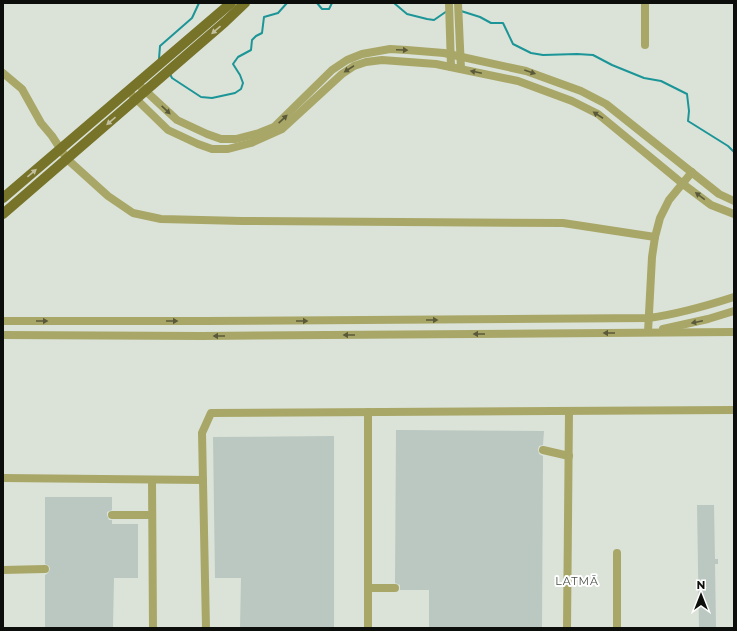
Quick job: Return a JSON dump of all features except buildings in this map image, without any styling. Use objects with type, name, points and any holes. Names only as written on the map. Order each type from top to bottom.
[{"type":"main road","points":[[3,198],[231,3]]},
{"type":"main road","points":[[3,214],[67,160],[245,3]]},
{"type":"street","points":[[449,3],[451,67]]},
{"type":"street","points":[[458,3],[461,69]]},
{"type":"street","points":[[645,3],[645,45]]},
{"type":"street","points":[[137,83],[176,120],[221,139],[236,139],[259,133],[274,126],[332,70],[347,60],[362,54],[390,49],[450,55],[526,71],[581,91],[600,100],[719,194],[734,201]]},
{"type":"street","points":[[128,92],[168,130],[212,149],[228,149],[251,143],[282,129],[342,74],[354,66],[366,62],[399,60],[436,64],[461,69],[518,81],[572,101],[598,114],[683,184],[711,205],[734,214]]},
{"type":"street","points":[[3,73],[22,89],[41,123],[52,136],[67,160],[108,196],[133,213],[161,219],[242,222],[563,223],[655,237]]},
{"type":"street","points":[[648,332],[655,237],[660,218],[670,200],[692,172]]},
{"type":"street","points":[[3,321],[649,318],[666,316],[704,307],[734,297]]},
{"type":"street","points":[[648,332],[708,320],[734,311]]},
{"type":"street","points":[[3,335],[202,336],[734,332]]},
{"type":"street","points":[[206,628],[202,433],[211,413],[734,410]]},
{"type":"street","points":[[567,628],[569,411]]},
{"type":"street","points":[[368,412],[368,628]]},
{"type":"street","points":[[543,450],[569,456]]},
{"type":"street","points":[[3,478],[203,480]]},
{"type":"street","points":[[152,480],[153,628]]},
{"type":"street","points":[[112,515],[152,515]]},
{"type":"street","points":[[617,552],[617,628]]},
{"type":"street","points":[[3,570],[45,569]]},
{"type":"street","points":[[368,588],[395,588]]},
{"type":"waterway","points":[[159,59],[160,46],[192,18],[199,3]]},
{"type":"waterway","points":[[170,74],[172,78],[201,97],[212,98],[235,93],[241,89],[243,83],[233,64],[238,57],[251,50],[252,40],[262,33],[264,17],[278,13],[287,3]]},
{"type":"waterway","points":[[317,3],[322,9],[329,9],[332,3]]},
{"type":"waterway","points":[[394,3],[407,14],[427,19],[434,20],[447,11]]},
{"type":"waterway","points":[[461,11],[480,17],[491,23],[503,23],[513,44],[531,53],[543,55],[593,55],[612,65],[644,78],[661,81],[687,94],[689,111],[688,121],[728,146],[734,152]]},
{"type":"district","name":"LATMĀ","points":[[577,581]]}]
